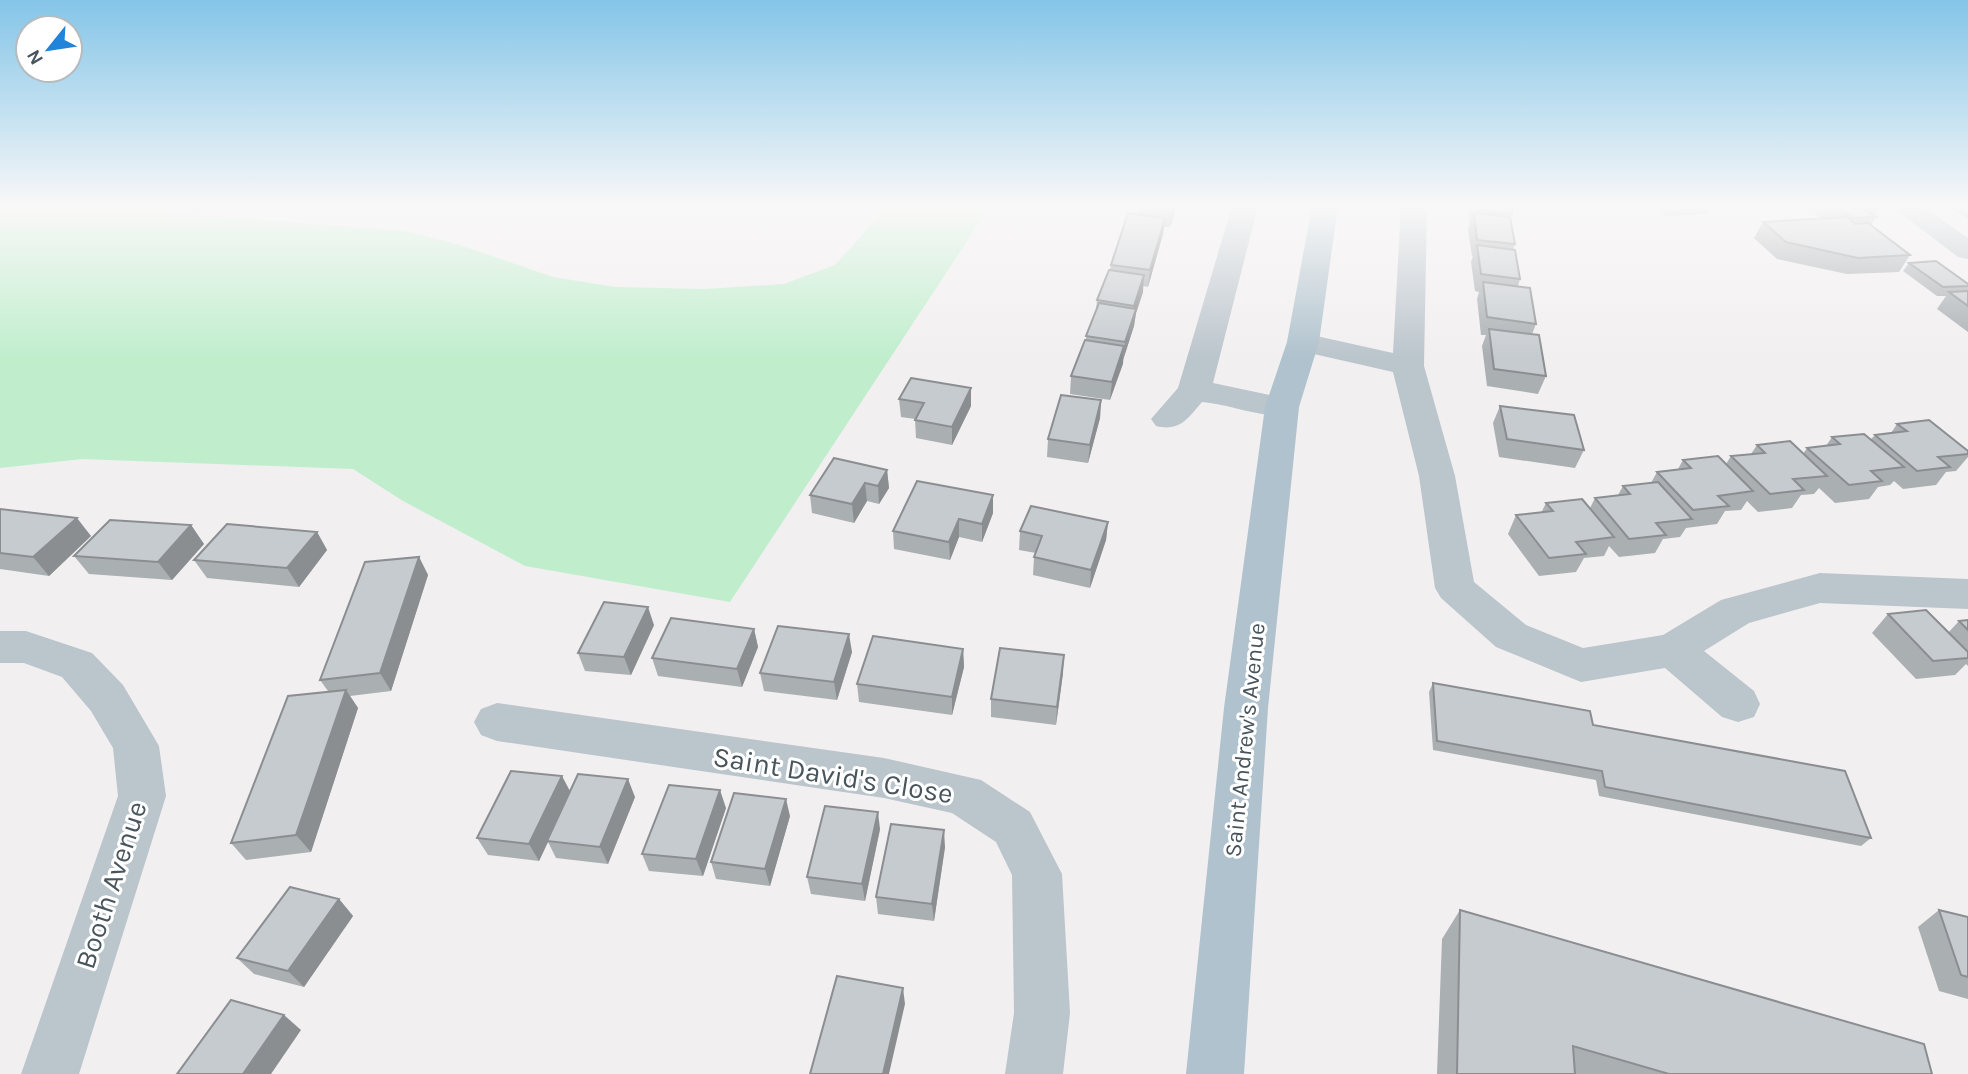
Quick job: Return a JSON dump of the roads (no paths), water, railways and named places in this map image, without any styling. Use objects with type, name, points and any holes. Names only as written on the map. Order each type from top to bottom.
[{"type":"main road","name":"Saint Andrew's Avenue","points":[[1215,1074],[1246,708],[1282,407],[1303,342],[1317,256]]},
{"type":"street","points":[[1168,419],[1194,391],[1231,256]]},
{"type":"street","points":[[1412,256],[1408,366],[1437,475],[1455,588],[1511,636],[1581,665],[1673,650],[1736,611],[1820,588],[1968,594]]},
{"type":"street","points":[[1303,342],[1408,366]]},
{"type":"street","points":[[1194,391],[1227,394],[1282,407]]},
{"type":"street","name":"Booth Avenue","points":[[0,647],[26,647],[76,665],[107,698],[136,746],[142,796],[50,1074]]},
{"type":"street","points":[[1673,650],[1738,704]]},
{"type":"street","name":"Saint David's Close","points":[[497,722],[884,778],[964,795],[1013,827],[1037,874],[1042,1013],[1034,1074]]}]
